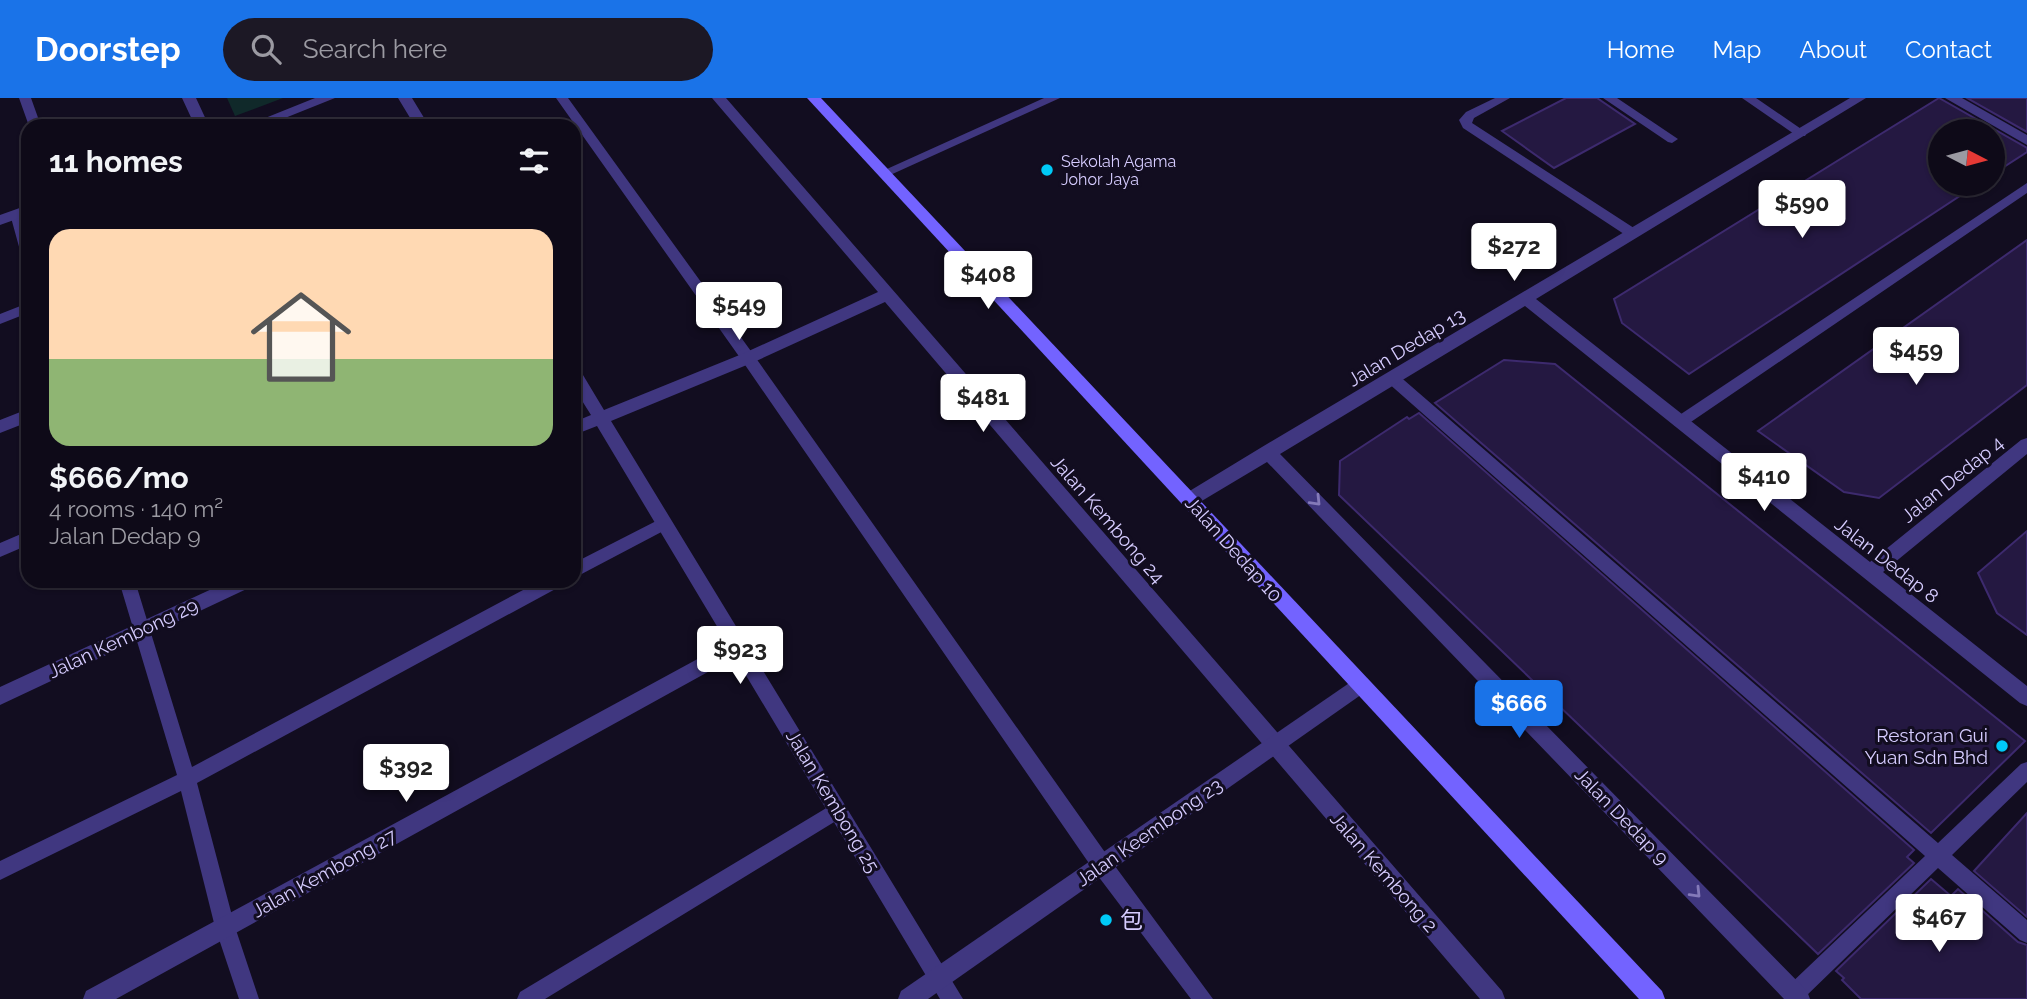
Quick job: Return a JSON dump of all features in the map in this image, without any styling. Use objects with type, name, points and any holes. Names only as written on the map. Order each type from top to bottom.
[{"type":"main road","name":"Jalan Dedap 10","points":[[814,98],[1189,499],[1358,686],[1654,999]]},
{"type":"street","points":[[189,98],[199,119]]},
{"type":"street","points":[[271,119],[328,98]]},
{"type":"street","points":[[405,98],[418,119]]},
{"type":"street","name":"Jalan Kembong 24","points":[[719,98],[1274,745]]},
{"type":"street","name":"Jalan Dedap 13","points":[[1189,499],[1858,98]]},
{"type":"street","points":[[1952,98],[2027,141]]},
{"type":"street","points":[[0,220],[21,212]]},
{"type":"street","points":[[581,426],[748,358],[888,294]]},
{"type":"street","name":"Jalan Dedap 8","points":[[1525,298],[2027,697]]},
{"type":"street","name":"Jalan Kembong 25","points":[[581,385],[952,999]]},
{"type":"street","points":[[0,427],[21,418]]},
{"type":"street","name":"Jalan Dedap 4","points":[[1870,573],[2027,445]]},
{"type":"street","name":"Jalan Dedap 9","points":[[1268,452],[1797,996]]},
{"type":"street","name":"Jalan Kembong 29","points":[[0,696],[232,588]]},
{"type":"street","name":"Jalan Kembong 27","points":[[93,999],[739,646]]},
{"type":"street","name":"Jalan Keembong 23","points":[[909,999],[1358,686]]},
{"type":"street","name":"Jalan Kembong 2","points":[[1274,745],[1494,999]]},
{"type":"lane","points":[[25,98],[32,119]]},
{"type":"lane","points":[[562,98],[577,119]]},
{"type":"lane","points":[[884,173],[1054,98]]},
{"type":"lane","points":[[1504,98],[1469,115],[1465,120],[1468,125],[1632,233]]},
{"type":"lane","points":[[1609,98],[1672,139]]},
{"type":"lane","points":[[1748,98],[1801,133]]},
{"type":"lane","points":[[581,125],[1102,864],[1203,999]]},
{"type":"lane","points":[[1680,422],[2027,187]]},
{"type":"lane","points":[[0,319],[21,311]]},
{"type":"lane","points":[[1392,378],[2027,933]]},
{"type":"lane","points":[[581,567],[664,523]]},
{"type":"lane","points":[[0,550],[21,541]]},
{"type":"lane","points":[[129,588],[187,779],[225,927],[249,999]]},
{"type":"lane","points":[[0,871],[187,779],[542,588]]},
{"type":"lane","points":[[1797,996],[2027,770]]},
{"type":"lane","points":[[527,999],[838,810]]},
{"type":"green space","points":[[227,98],[283,98],[235,116]]},
{"type":"building","points":[[1566,98],[1597,98],[1635,124],[1554,168],[1502,131]]},
{"type":"building","points":[[1939,98],[1976,119],[1928,119],[1928,196],[1960,196],[1689,374],[1622,323],[1614,299]]},
{"type":"building","points":[[1967,98],[2027,98],[2027,132]]},
{"type":"building","points":[[2006,136],[2027,148],[2027,152],[2006,166]]},
{"type":"building","points":[[2027,240],[2027,385],[1879,498],[1844,492],[1758,431]]},
{"type":"building","points":[[1504,360],[1555,364],[2025,741],[1931,833],[1435,403]]},
{"type":"building","points":[[1419,413],[1914,850],[1907,857],[1914,863],[1818,954],[1339,495],[1340,461],[1407,417],[1409,419]]},
{"type":"building","points":[[2027,531],[2027,635],[1997,613],[1978,573]]},
{"type":"building","points":[[2027,813],[2027,917],[1974,871]]},
{"type":"building","points":[[1931,879],[1951,896],[1958,889],[2018,942],[2027,945],[2027,999],[1861,999],[1842,980],[1844,978],[1836,971]]},
{"type":"place","name":"Sekolah Agama Johor Jaya","points":[[1047,170]]},
{"type":"place","name":"Restoran Gui Yuan Sdn Bhd","points":[[2002,746]]},
{"type":"place","name":"包","points":[[1106,920]]}]
